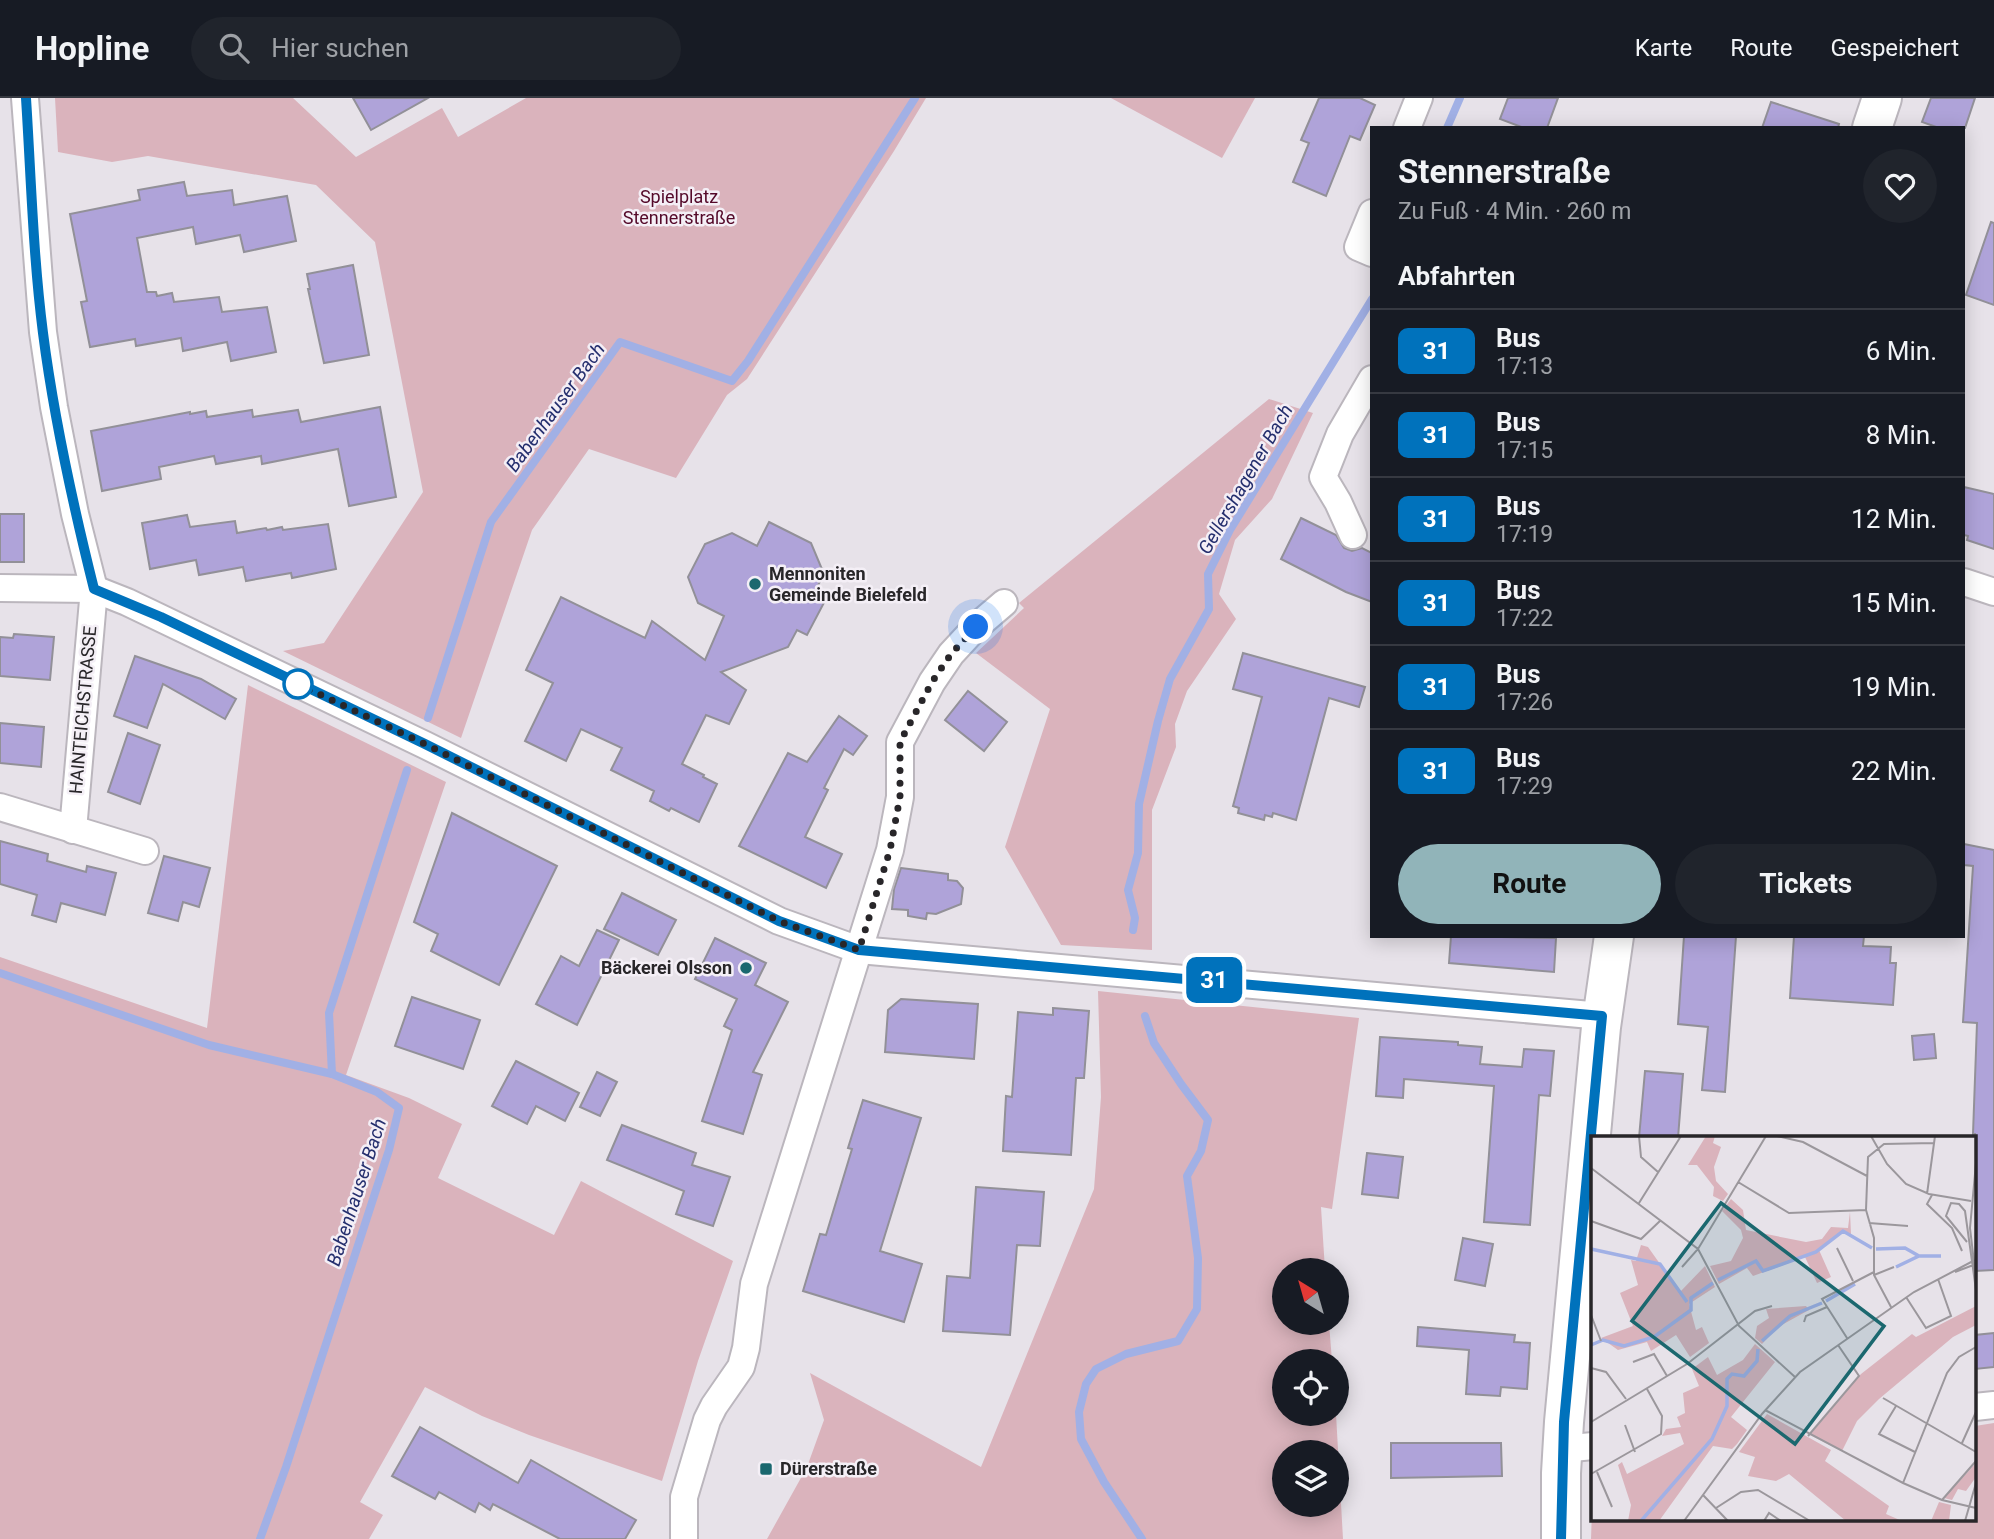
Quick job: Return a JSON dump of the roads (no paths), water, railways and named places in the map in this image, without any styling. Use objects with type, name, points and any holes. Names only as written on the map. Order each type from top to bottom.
[{"type":"street","name":"HAINTEICHSTRASSE","points":[[26,98],[43,332],[54,407],[75,514],[94,589],[73,830]]},
{"type":"street","points":[[1408,126],[1419,98]]},
{"type":"street","points":[[1873,126],[1882,98]]},
{"type":"street","points":[[1370,218],[1358,247],[1370,252]]},
{"type":"street","points":[[1353,535],[1323,477],[1340,434],[1370,382]]},
{"type":"street","points":[[1965,582],[1994,592]]},
{"type":"street","points":[[0,588],[94,589],[161,617],[425,744],[779,921],[859,950],[1602,1016]]},
{"type":"street","points":[[684,1539],[684,1497],[690,1475],[714,1406],[741,1367],[754,1284],[890,850],[900,797],[900,742],[932,682],[951,654],[976,627],[1004,603]]},
{"type":"street","points":[[0,807],[145,851]]},
{"type":"street","points":[[1595,1136],[1602,1016],[1614,938]]},
{"type":"street","points":[[1561,1539],[1578,1448],[1591,1214]]},
{"type":"street","points":[[1976,1407],[1994,1405]]},
{"type":"waterway","name":"Babenhauser Bach","points":[[428,718],[491,522],[620,342],[732,381],[748,361],[915,98]]},
{"type":"waterway","name":"Gellershagener Bach","points":[[1448,126],[1460,98]]},
{"type":"waterway","name":"Gellershagener Bach","points":[[1133,930],[1135,918],[1128,890],[1138,853],[1139,804],[1170,679],[1209,609],[1208,574],[1230,530],[1370,302]]},
{"type":"waterway","name":"Babenhauser Bach","points":[[260,1539],[389,1150],[399,1108],[377,1092],[332,1074],[329,1013],[407,770]]},
{"type":"waterway","points":[[0,973],[209,1045],[332,1074]]},
{"type":"waterway","name":"Gellershagener Bach","points":[[1142,1539],[1104,1482],[1081,1439],[1079,1412],[1086,1384],[1096,1369],[1126,1354],[1178,1341],[1197,1309],[1198,1258],[1187,1176],[1201,1151],[1208,1120],[1154,1043],[1145,1016]]},
{"type":"place","name":"Mennoniten Gemeinde Bielefeld","points":[[755,584]]},
{"type":"place","name":"Bäckerei Olsson","points":[[746,968]]},
{"type":"place","name":"Dürerstraße","points":[[766,1469]]},
{"type":"park label","name":"Spielplatz Stennerstraße","points":[[679,207]]}]
